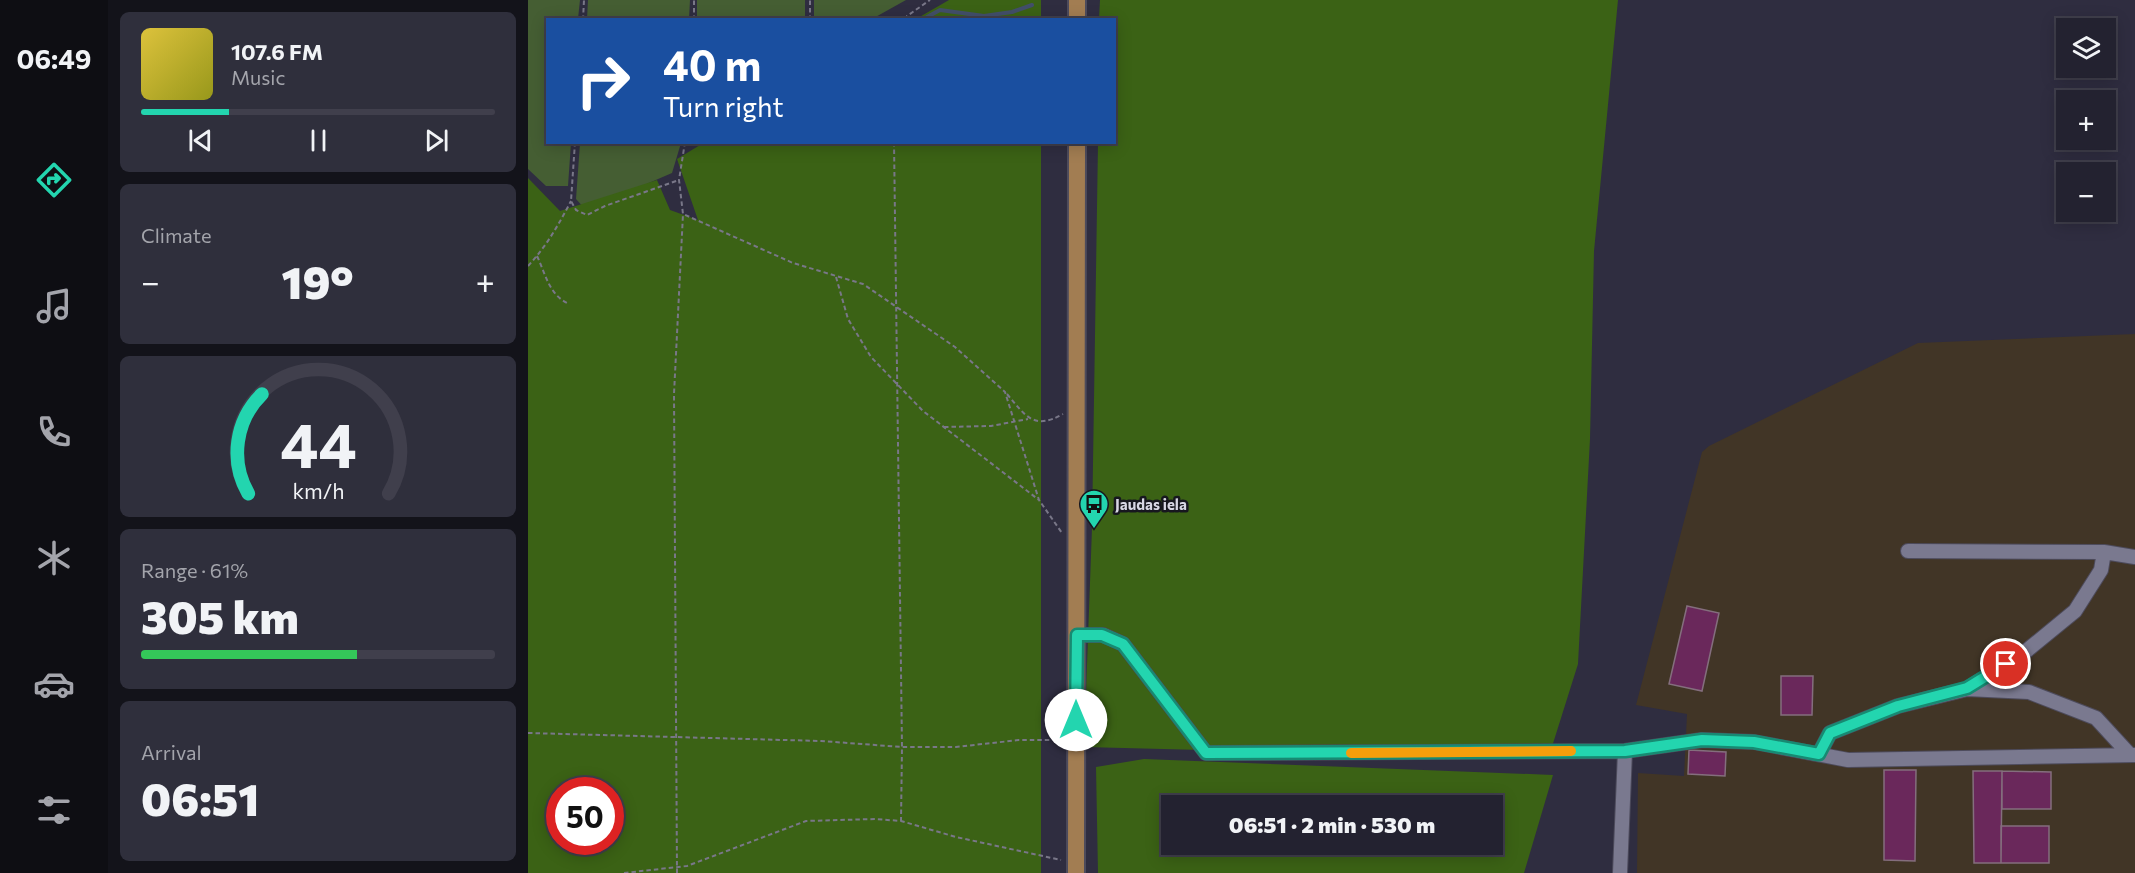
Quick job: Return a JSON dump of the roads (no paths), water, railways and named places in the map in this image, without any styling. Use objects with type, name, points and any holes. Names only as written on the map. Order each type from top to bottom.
[{"type":"main road","points":[[1077,0],[1077,18]]},
{"type":"main road","points":[[1076,867],[1077,144]]},
{"type":"street","points":[[1908,551],[2104,552],[2135,557]]},
{"type":"street","points":[[1819,754],[1830,733],[1898,706],[1967,688],[2025,652],[2075,611],[2101,570],[2104,552]]},
{"type":"street","points":[[1077,635],[1102,635],[1123,644],[1206,753],[1625,751],[1702,740],[1754,742],[1848,760],[2132,755]]},
{"type":"street","points":[[1967,688],[2029,692],[2096,718],[2132,755]]},
{"type":"street","points":[[1620,873],[1625,751]]},
{"type":"waterway","points":[[927,17],[940,10],[984,16],[1012,12],[1032,5]]},
{"type":"place","name":"Jaudas iela","points":[[1094,530]]}]
